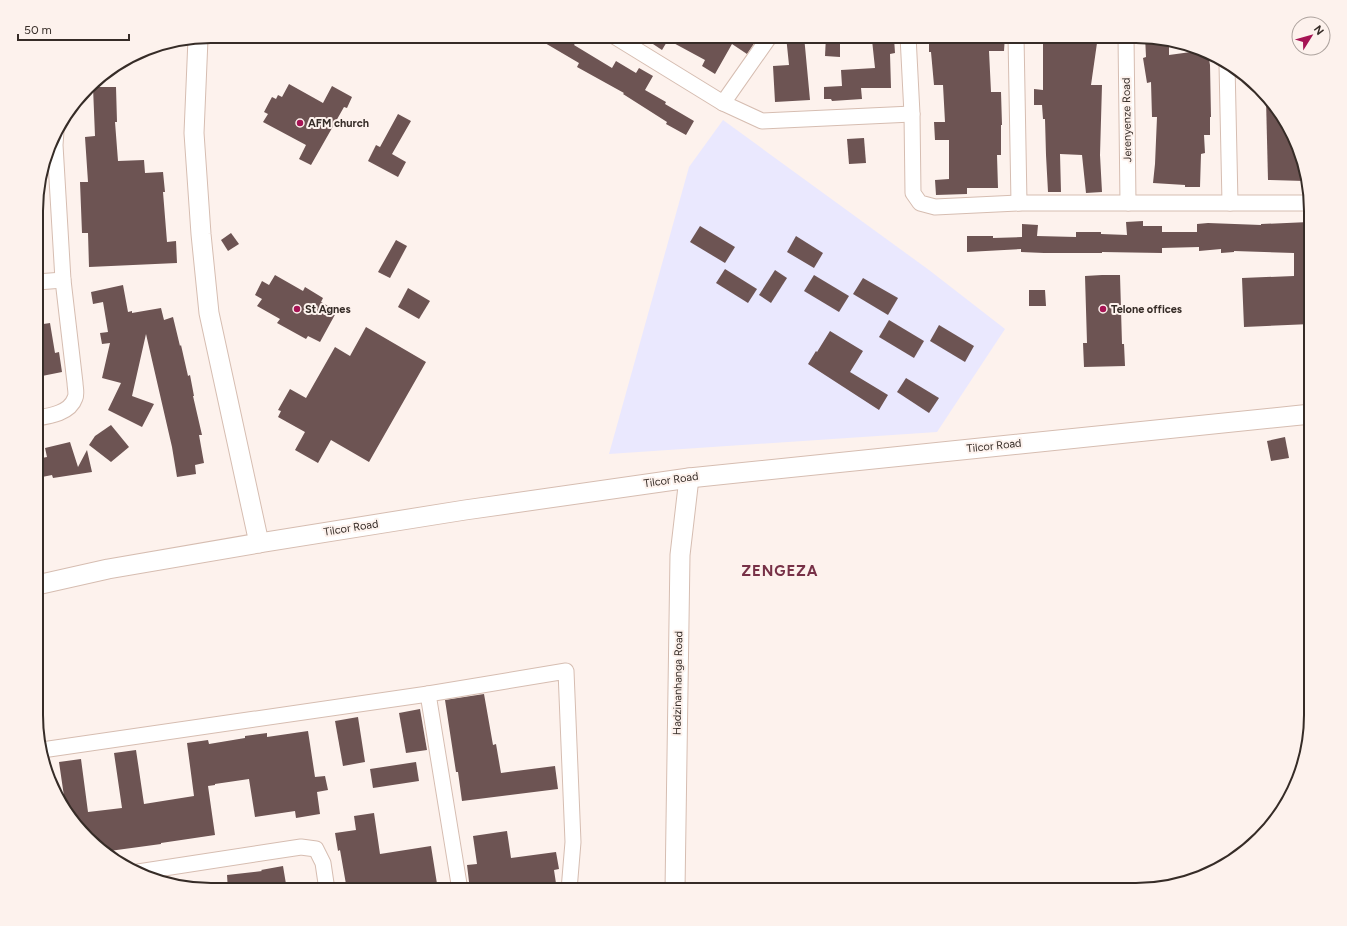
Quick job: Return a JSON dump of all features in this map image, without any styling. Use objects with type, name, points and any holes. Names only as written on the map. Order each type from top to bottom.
[{"type":"street","points":[[198,43],[194,133],[201,234],[209,313],[259,543]]},
{"type":"street","points":[[625,43],[723,103],[762,121],[912,114]]},
{"type":"street","points":[[723,103],[765,43]]},
{"type":"street","points":[[908,43],[912,114],[913,193],[920,203],[935,207],[1018,203],[1304,203]]},
{"type":"street","points":[[1016,43],[1018,203]]},
{"type":"street","name":"Jerenyenze Road","points":[[1126,43],[1128,203]]},
{"type":"street","points":[[1227,70],[1230,203]]},
{"type":"street","points":[[43,417],[54,415],[69,407],[75,398],[75,383],[63,280],[55,150]]},
{"type":"street","points":[[43,282],[63,280]]},
{"type":"street","name":"Tilcor Road","points":[[43,584],[108,569],[259,543],[465,510],[689,478],[1304,415]]},
{"type":"street","name":"Hadzinanhanga Road","points":[[674,883],[680,555],[689,478]]},
{"type":"street","points":[[46,749],[428,694],[566,671],[573,842],[570,883]]},
{"type":"street","points":[[428,694],[459,883]]},
{"type":"street","points":[[148,870],[300,847],[316,849],[323,862],[326,883]]},
{"type":"shaded area","points":[[723,120],[929,270],[1005,329],[937,432],[609,454],[689,167]]},
{"type":"building","points":[[545,43],[575,43],[574,45],[612,68],[616,61],[636,73],[639,68],[653,76],[645,90],[694,121],[686,135],[666,124],[667,122],[623,94],[624,93],[577,67],[579,63]]},
{"type":"building","points":[[652,43],[666,43],[662,50]]},
{"type":"building","points":[[674,43],[754,43],[747,54],[732,44],[715,74],[702,66],[705,60]]},
{"type":"building","points":[[787,43],[805,43],[810,100],[775,102],[773,66],[789,65]]},
{"type":"building","points":[[826,43],[840,43],[840,57],[825,56]]},
{"type":"building","points":[[872,43],[894,43],[895,53],[890,54],[891,88],[861,88],[862,99],[832,101],[831,99],[824,99],[824,87],[842,86],[841,70],[875,68]]},
{"type":"building","points":[[929,43],[1005,43],[1004,51],[989,51],[991,92],[1001,92],[1001,155],[997,155],[998,188],[967,188],[967,194],[936,195],[935,180],[949,179],[949,140],[935,140],[934,122],[945,122],[943,85],[934,85],[931,52],[929,52]]},
{"type":"building","points":[[1043,43],[1097,43],[1091,85],[1102,85],[1100,155],[1102,192],[1086,193],[1082,155],[1060,154],[1061,192],[1048,192],[1045,119],[1043,119],[1042,105],[1034,105],[1034,89],[1043,90]]},
{"type":"building","points":[[1145,43],[1147,43],[1169,46],[1169,55],[1190,52],[1209,60],[1211,117],[1210,135],[1204,135],[1205,153],[1201,154],[1200,187],[1185,187],[1185,185],[1153,183],[1157,117],[1152,117],[1151,82],[1147,83],[1143,58],[1146,57]]},
{"type":"building","name":"AFM church","points":[[289,84],[323,103],[332,86],[352,97],[347,108],[344,107],[311,165],[299,159],[306,145],[263,122],[268,114],[264,112],[272,97],[276,99],[278,95],[282,97]]},
{"type":"building","points":[[98,87],[116,87],[117,122],[115,122],[118,161],[144,160],[145,173],[163,172],[167,242],[176,241],[177,263],[89,267],[88,233],[82,233],[80,182],[88,182],[85,137],[95,136],[93,91]]},
{"type":"building","points":[[1266,105],[1276,118],[1287,137],[1295,157],[1302,181],[1268,180]]},
{"type":"building","points":[[398,114],[411,121],[392,154],[406,162],[398,177],[368,161],[376,145],[380,147]]},
{"type":"building","points":[[864,138],[866,163],[849,164],[847,139]]},
{"type":"building","points":[[1143,221],[1143,226],[1162,226],[1162,232],[1197,232],[1197,224],[1208,223],[1261,225],[1304,222],[1304,324],[1244,327],[1242,278],[1294,276],[1294,253],[1234,251],[1221,253],[1221,249],[1199,251],[1199,247],[1162,248],[1162,253],[1044,253],[1021,252],[1021,249],[967,252],[967,236],[993,236],[993,238],[1022,237],[1022,224],[1038,225],[1037,236],[1076,237],[1076,232],[1101,232],[1101,234],[1127,235],[1126,222]]},
{"type":"building","points":[[700,226],[735,247],[725,263],[690,242]]},
{"type":"building","points":[[231,233],[239,244],[228,251],[221,240]]},
{"type":"building","points":[[796,236],[823,253],[814,268],[787,252]]},
{"type":"building","points":[[396,240],[407,246],[390,278],[378,272]]},
{"type":"building","points":[[725,269],[757,289],[748,303],[716,283]]},
{"type":"building","points":[[775,270],[787,278],[771,303],[759,295]]},
{"type":"building","name":"St Agnes","points":[[275,275],[303,291],[305,287],[323,298],[321,302],[337,311],[320,342],[308,336],[306,339],[277,323],[280,319],[257,306],[262,299],[255,295],[262,281],[269,285]]},
{"type":"building","points":[[814,275],[849,296],[839,312],[804,291]]},
{"type":"building","name":"Telone offices","points":[[1120,275],[1122,344],[1124,344],[1125,366],[1084,367],[1083,343],[1087,343],[1085,276]]},
{"type":"building","points":[[863,278],[898,298],[888,315],[853,294]]},
{"type":"building","points":[[123,285],[128,312],[132,311],[132,313],[161,308],[164,320],[173,317],[188,376],[190,375],[202,435],[199,435],[204,463],[195,465],[196,474],[177,477],[172,447],[146,334],[132,396],[154,404],[142,427],[108,410],[121,383],[102,378],[110,343],[102,344],[100,333],[108,332],[103,302],[93,304],[91,292]]},
{"type":"building","points":[[408,288],[430,301],[419,319],[398,307]]},
{"type":"building","points":[[1029,290],[1045,290],[1046,306],[1029,306]]},
{"type":"building","points":[[889,320],[924,341],[914,358],[879,337]]},
{"type":"building","points":[[50,323],[55,353],[59,352],[62,372],[43,376],[43,324]]},
{"type":"building","points":[[939,325],[974,346],[965,362],[930,341]]},
{"type":"building","points":[[366,327],[426,362],[369,462],[331,440],[318,463],[295,450],[305,432],[278,417],[281,411],[278,410],[290,389],[306,398],[335,347],[350,356]]},
{"type":"building","points":[[830,331],[863,351],[850,372],[888,395],[879,410],[808,364]]},
{"type":"building","points":[[906,378],[939,398],[929,413],[897,392]]},
{"type":"building","points":[[111,425],[129,447],[111,462],[89,445],[95,436]]},
{"type":"building","points":[[1285,437],[1289,458],[1271,461],[1267,441]]},
{"type":"building","points":[[70,442],[78,467],[87,450],[92,472],[53,478],[52,475],[43,477],[43,458],[47,457],[45,448]]},
{"type":"building","points":[[484,694],[493,745],[496,744],[501,773],[555,766],[558,789],[462,801],[445,700]]},
{"type":"building","points":[[420,709],[427,750],[406,753],[399,713]]},
{"type":"building","points":[[358,717],[365,762],[343,766],[335,721]]},
{"type":"building","points":[[308,731],[315,777],[325,776],[328,790],[317,792],[320,814],[296,818],[295,811],[255,817],[249,779],[215,784],[208,786],[215,835],[112,851],[92,834],[71,808],[64,795],[59,762],[81,759],[88,812],[122,808],[114,753],[136,750],[144,804],[194,796],[187,743],[208,740],[209,744],[267,733],[267,737]]},
{"type":"building","points":[[416,762],[419,781],[373,788],[370,769]]},
{"type":"building","points":[[374,813],[380,854],[431,846],[437,883],[346,883],[340,850],[338,851],[335,833],[356,830],[354,816]]},
{"type":"building","points":[[507,831],[511,858],[556,852],[559,869],[554,870],[556,883],[469,883],[467,865],[477,864],[473,836]]},
{"type":"building","points":[[283,866],[286,883],[228,883],[227,875],[262,871],[261,870]]},
{"type":"place","name":"AFM church","points":[[300,123]]},
{"type":"place","name":"St Agnes","points":[[297,309]]},
{"type":"place","name":"Telone offices","points":[[1103,309]]},
{"type":"district","name":"ZENGEZA","points":[[780,571]]}]
